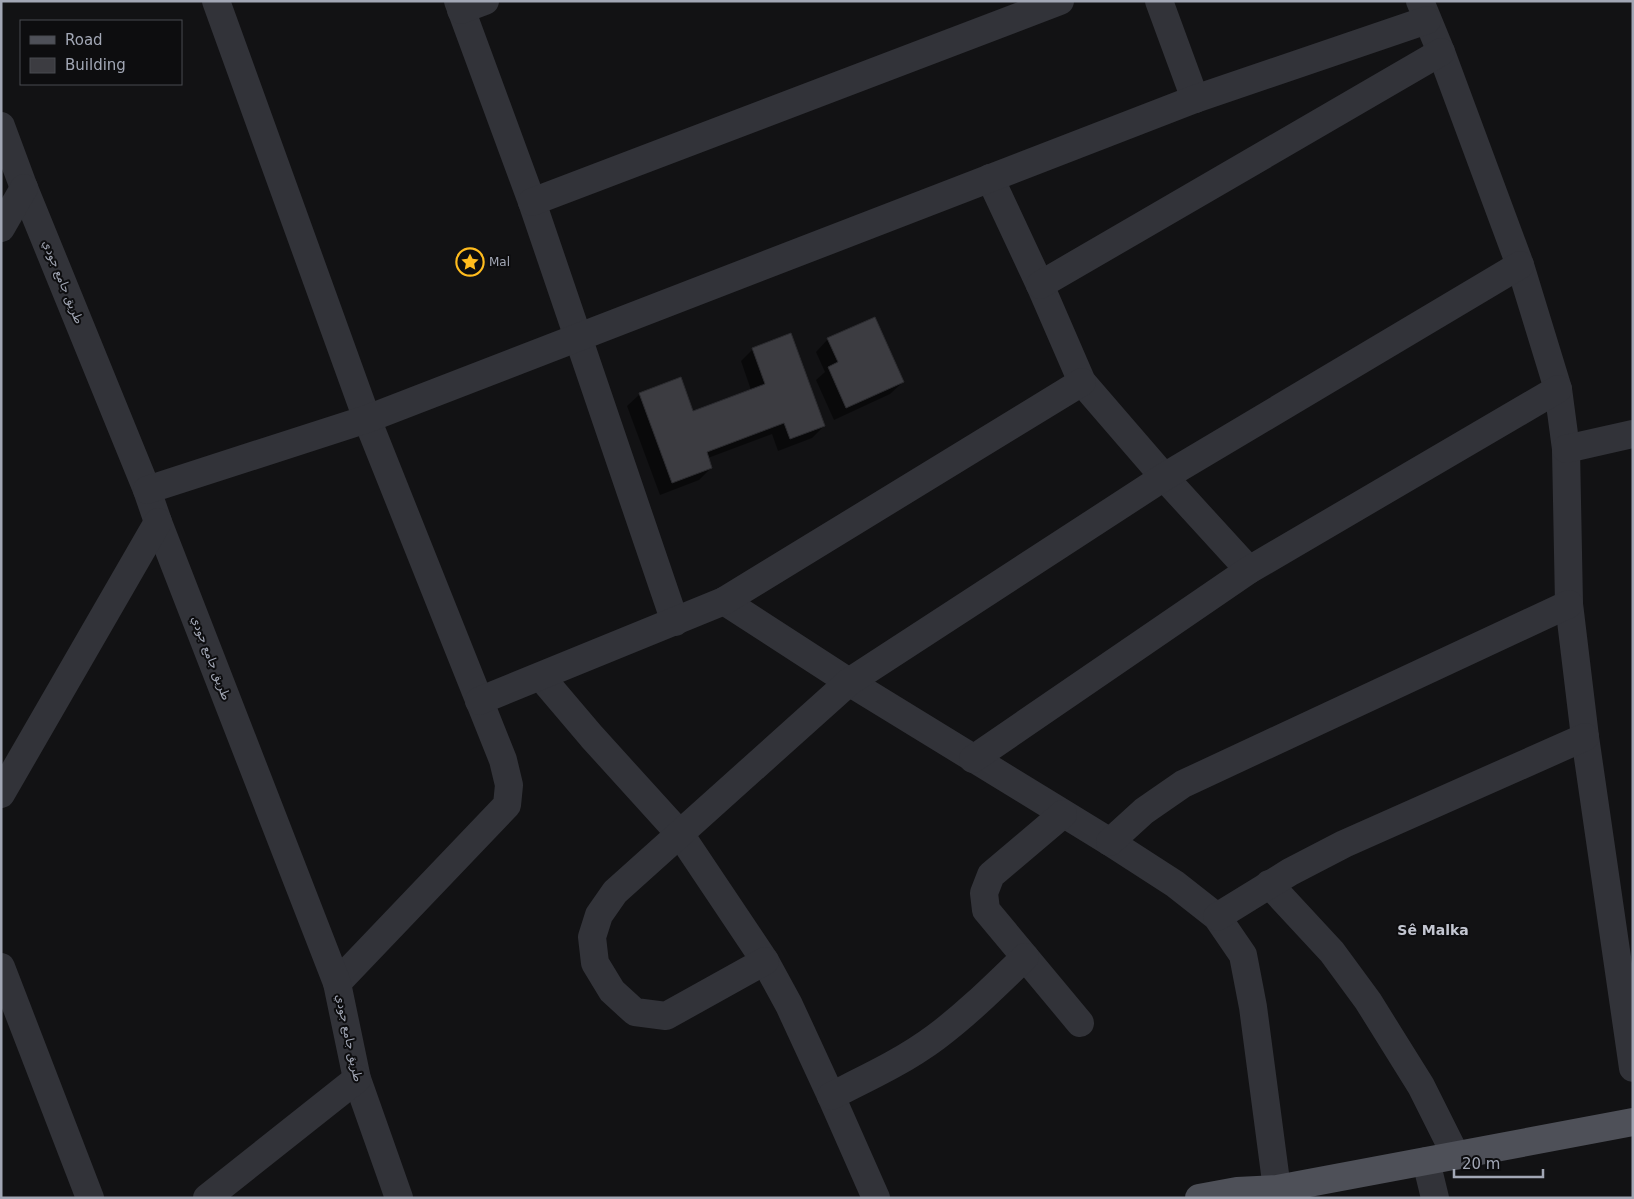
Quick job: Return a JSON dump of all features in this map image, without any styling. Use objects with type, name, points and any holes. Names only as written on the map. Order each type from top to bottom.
[{"type":"main road","points":[[1199,1198],[1277,1188],[1633,1122]]},
{"type":"street","points":[[216,1],[367,419],[503,760],[509,785],[507,805],[337,983]]},
{"type":"street","points":[[532,202],[1060,1]]},
{"type":"street","points":[[1160,1],[1195,99]]},
{"type":"street","points":[[468,4],[532,202],[675,622]]},
{"type":"street","points":[[147,490],[367,419],[1423,10],[1441,52],[1520,265],[1558,390],[1566,449],[1569,604],[1585,737],[1633,1068]]},
{"type":"street","points":[[1040,285],[1441,52]]},
{"type":"street","name":"طريق جامع جودي","points":[[1,126],[24,188],[147,490],[337,983],[356,1079],[399,1198]]},
{"type":"street","points":[[990,178],[1040,285],[1082,382],[1164,477],[1249,570]]},
{"type":"street","points":[[1,228],[24,188]]},
{"type":"street","points":[[765,961],[666,1016],[634,1012],[612,991],[595,963],[592,937],[599,915],[615,892],[849,682],[1164,477],[1520,265]]},
{"type":"street","points":[[479,701],[724,601],[1082,382]]},
{"type":"street","points":[[973,759],[1249,570],[1558,390]]},
{"type":"street","points":[[1566,449],[1633,434]]},
{"type":"street","points":[[1,794],[158,522]]},
{"type":"street","points":[[724,601],[849,682],[1110,842],[1175,884],[1217,917],[1243,955],[1254,1007],[1277,1188]]},
{"type":"street","points":[[1110,842],[1144,811],[1183,784],[1569,604]]},
{"type":"street","points":[[540,676],[592,738],[680,834],[765,961],[789,1005],[876,1198]]},
{"type":"street","points":[[1217,917],[1269,884],[1344,844],[1585,737]]},
{"type":"street","points":[[1063,814],[991,874],[984,894],[986,910],[1080,1023]]},
{"type":"street","points":[[1269,884],[1332,952],[1368,1001],[1421,1086],[1456,1156]]},
{"type":"street","points":[[831,1096],[902,1059],[934,1038],[964,1015],[1025,957]]},
{"type":"street","points":[[1,967],[90,1198]]},
{"type":"street","points":[[206,1198],[356,1079]]},
{"type":"street","points":[[1426,1161],[1435,1198]]},
{"type":"building","points":[[875,317],[904,382],[846,408],[828,367],[838,362],[827,338]]},
{"type":"building","points":[[791,333],[825,426],[790,439],[784,423],[707,452],[712,468],[672,483],[639,393],[681,377],[693,411],[765,384],[752,348]]},
{"type":"place","name":"Mal","points":[[470,262]]},
{"type":"district","name":"Sê Malka","points":[[1433,930]]}]
